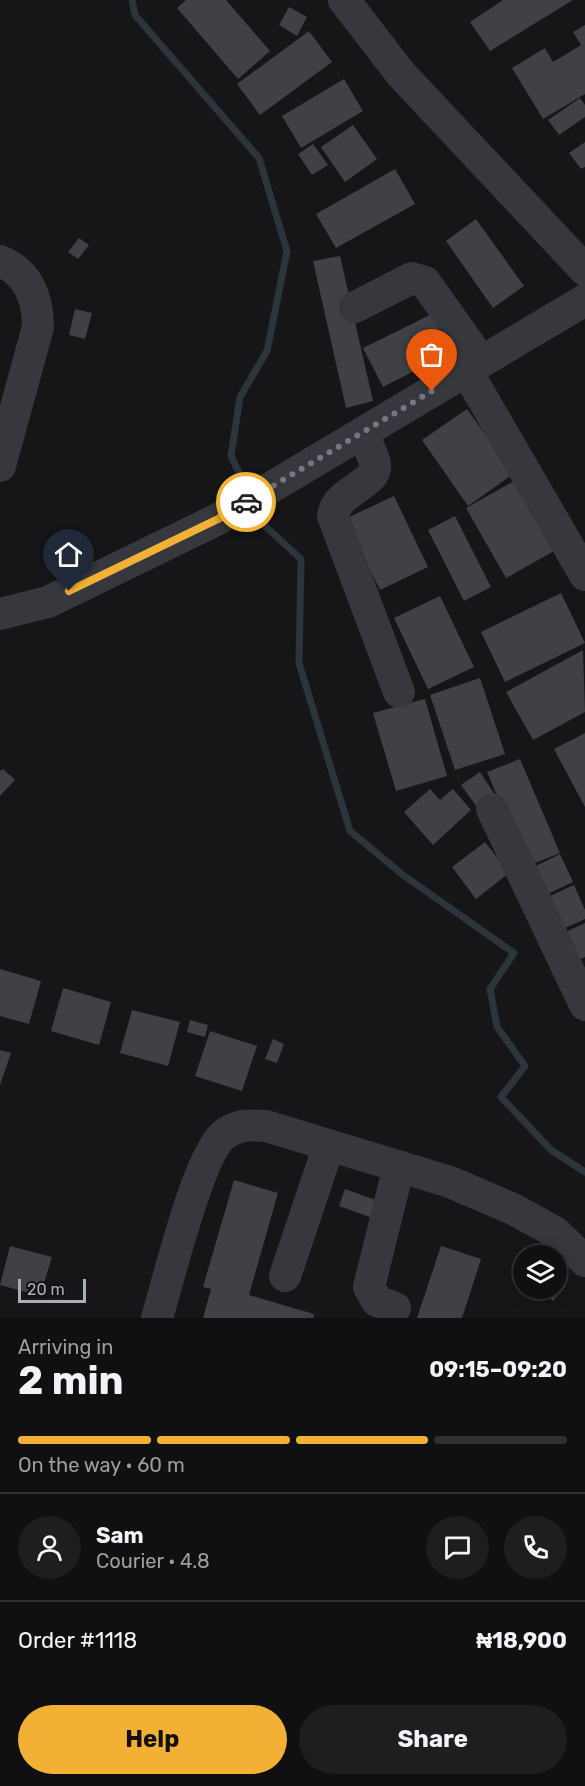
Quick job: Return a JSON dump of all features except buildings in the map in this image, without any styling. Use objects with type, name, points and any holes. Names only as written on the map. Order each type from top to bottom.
[{"type":"street","points":[[344,0],[401,74],[585,270]]},
{"type":"street","points":[[0,261],[16,269],[27,281],[38,309],[38,327],[0,466]]},
{"type":"street","points":[[355,308],[412,278],[420,278],[425,282],[474,366],[585,576]]},
{"type":"street","points":[[0,614],[48,602],[218,519],[585,300]]},
{"type":"street","points":[[356,436],[375,465],[374,473],[370,479],[342,497],[334,508],[333,516],[399,692]]},
{"type":"street","points":[[492,809],[585,1005]]},
{"type":"street","points":[[157,1318],[191,1203],[214,1145],[225,1133],[242,1125],[266,1126],[450,1182],[513,1209],[555,1232],[585,1261]]},
{"type":"street","points":[[285,1276],[328,1145]]},
{"type":"street","points":[[395,1308],[377,1301],[371,1295],[369,1287],[399,1166]]},
{"type":"waterway","points":[[132,0],[135,15],[259,158],[287,251],[267,351],[240,397],[231,456],[248,491]]},
{"type":"waterway","points":[[256,506],[266,527],[301,559],[299,663],[350,831],[403,875],[514,953],[490,989],[497,1027],[525,1066],[501,1097],[551,1150],[585,1172]]},
{"type":"way so far","points":[[246,502],[432,391]]},
{"type":"route","points":[[69,591],[218,519],[246,502]]}]
